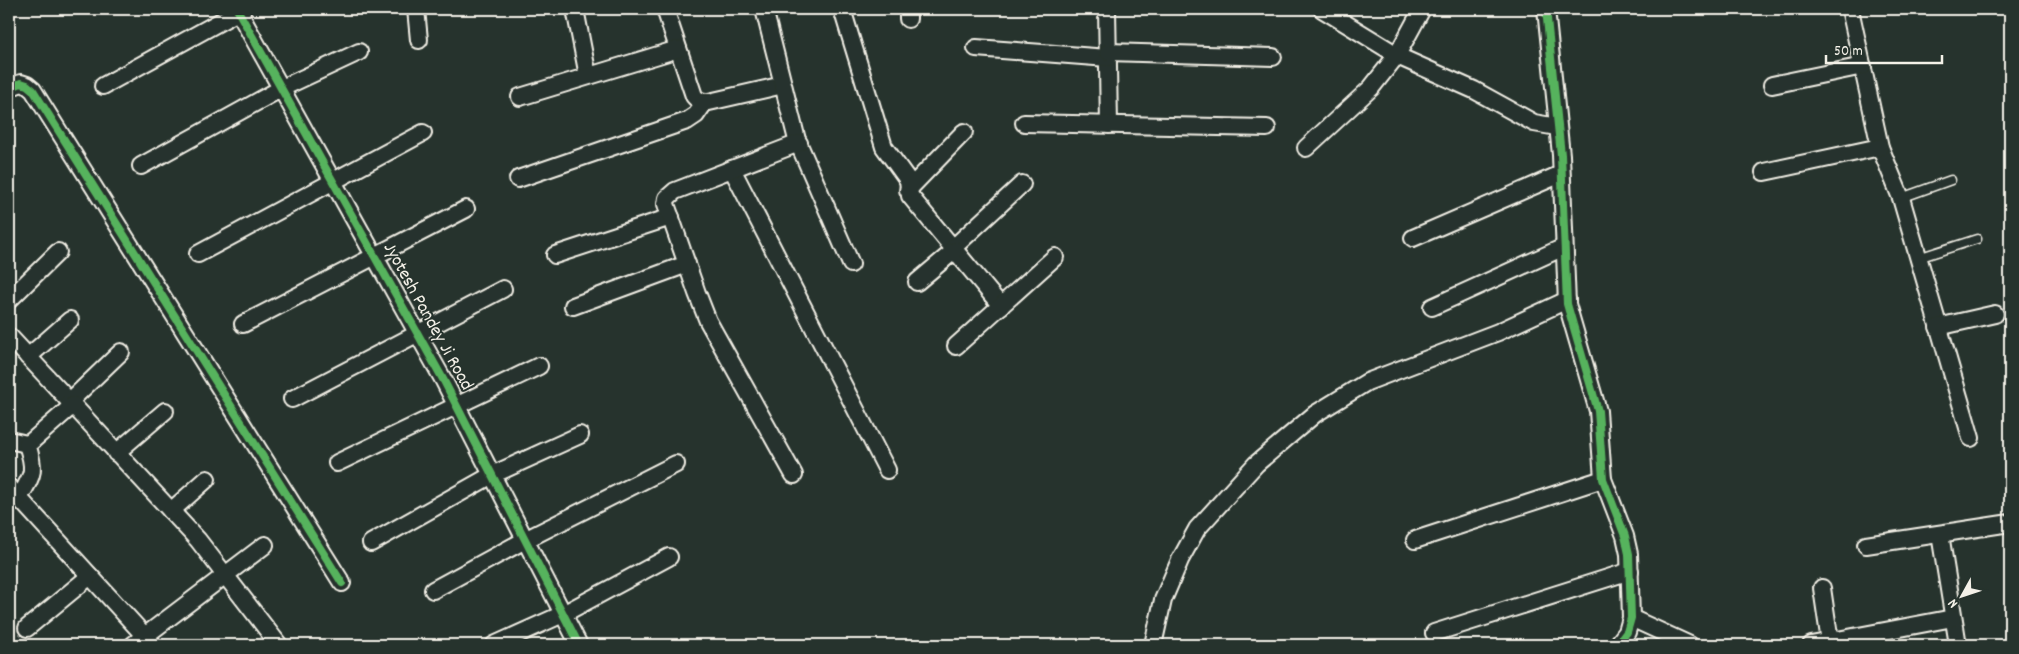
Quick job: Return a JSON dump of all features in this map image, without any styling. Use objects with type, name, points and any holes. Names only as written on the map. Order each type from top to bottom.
[{"type":"street","points":[[103,86],[240,9]]},
{"type":"street","name":"Jyotesh Pandey Ji Road","points":[[240,9],[457,406],[579,645]]},
{"type":"street","points":[[416,9],[419,40]]},
{"type":"street","points":[[575,9],[588,76]]},
{"type":"street","points":[[664,9],[697,100],[705,102],[784,85]]},
{"type":"street","points":[[764,9],[799,143],[851,264]]},
{"type":"street","points":[[842,9],[884,147],[906,177],[908,190],[915,203],[1001,306]]},
{"type":"street","points":[[1107,9],[1109,125]]},
{"type":"street","points":[[1324,9],[1397,55],[1474,90],[1534,123],[1557,126]]},
{"type":"street","points":[[1306,148],[1366,94],[1397,55],[1422,9]]},
{"type":"street","points":[[1546,9],[1561,174],[1566,300],[1598,411],[1603,480],[1628,545],[1632,618],[1628,632],[1617,645]]},
{"type":"street","points":[[1850,9],[1880,147],[1901,198],[1971,438]]},
{"type":"street","points":[[976,48],[1108,55],[1273,57]]},
{"type":"street","points":[[520,97],[678,49]]},
{"type":"street","points":[[141,166],[282,88],[359,52]]},
{"type":"street","points":[[1772,85],[1863,66]]},
{"type":"street","points":[[9,88],[21,83],[27,84],[33,90],[342,583]]},
{"type":"street","points":[[518,179],[687,121],[696,115],[705,102]]},
{"type":"street","points":[[1024,123],[1267,128]]},
{"type":"street","points":[[908,190],[964,132]]},
{"type":"street","points":[[198,254],[423,133]]},
{"type":"street","points":[[794,474],[708,321],[666,204],[670,194],[799,143]]},
{"type":"street","points":[[1764,172],[1880,147]]},
{"type":"street","points":[[732,169],[887,470]]},
{"type":"street","points":[[1412,238],[1561,174]]},
{"type":"street","points":[[917,282],[1022,184]]},
{"type":"street","points":[[243,324],[466,209]]},
{"type":"street","points":[[555,255],[671,217]]},
{"type":"street","points":[[1432,307],[1564,247]]},
{"type":"street","points":[[9,300],[58,252]]},
{"type":"street","points":[[956,346],[1055,257]]},
{"type":"street","points":[[573,306],[687,264]]},
{"type":"street","points":[[292,399],[503,289]]},
{"type":"street","points":[[1153,645],[1164,600],[1180,560],[1197,529],[1256,464],[1315,414],[1367,382],[1498,332],[1566,300]]},
{"type":"street","points":[[1938,326],[1994,314]]},
{"type":"street","points":[[28,357],[70,320]]},
{"type":"street","points":[[9,336],[198,540],[225,574],[274,643]]},
{"type":"street","points":[[9,440],[27,444],[32,441],[121,352]]},
{"type":"street","points":[[337,463],[539,366]]},
{"type":"street","points":[[116,453],[165,411]]},
{"type":"street","points":[[370,543],[492,475],[580,435]]},
{"type":"street","points":[[27,444],[32,461],[32,476],[14,493],[90,576],[144,642],[225,574],[265,545]]},
{"type":"street","points":[[433,590],[525,540],[676,464]]},
{"type":"street","points":[[171,511],[207,479]]},
{"type":"street","points":[[1415,540],[1603,480]]},
{"type":"street","points":[[1866,544],[2010,523]]},
{"type":"street","points":[[1940,534],[1958,645]]},
{"type":"street","points":[[494,645],[563,614],[668,557]]},
{"type":"street","points":[[1434,633],[1630,571]]},
{"type":"street","points":[[28,628],[90,576]]},
{"type":"street","points":[[1822,588],[1830,642]]},
{"type":"street","points":[[1632,618],[1690,645]]},
{"type":"street","points":[[1811,645],[1953,618]]},
{"type":"lane","points":[[1901,198],[1951,180]]},
{"type":"lane","points":[[1918,258],[1977,239]]},
{"type":"cycle path","points":[[237,9],[444,381],[579,645]]},
{"type":"cycle path","points":[[1546,9],[1561,155],[1567,304],[1598,411],[1603,479],[1625,536],[1629,554],[1631,618],[1627,632],[1617,645]]},
{"type":"cycle path","points":[[9,88],[21,83],[33,90],[342,583]]}]
